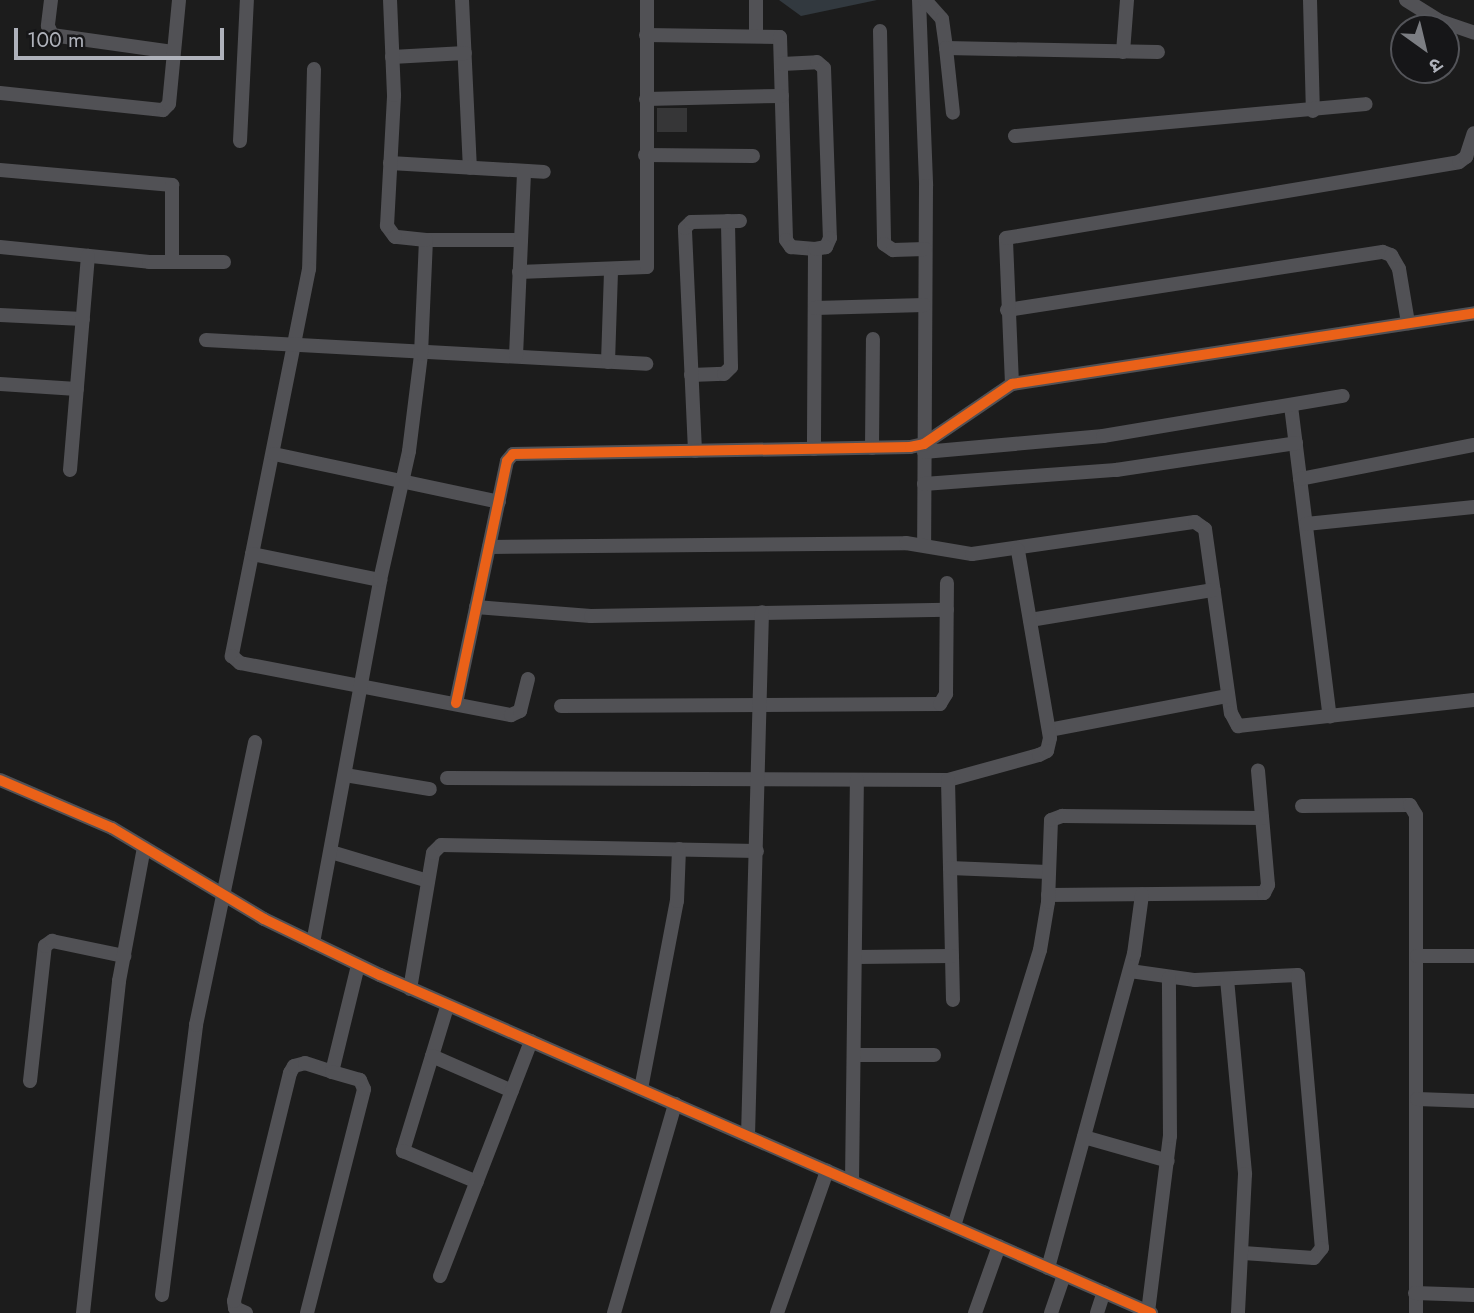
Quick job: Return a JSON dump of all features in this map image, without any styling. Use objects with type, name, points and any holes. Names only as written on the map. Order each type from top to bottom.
[{"type":"street","points":[[51,0],[48,30],[52,35],[173,52]]},
{"type":"street","points":[[0,93],[163,110],[169,104],[178,0]]},
{"type":"street","points":[[240,141],[247,0]]},
{"type":"street","points":[[390,0],[392,57],[388,232],[395,237],[426,240],[521,240]]},
{"type":"street","points":[[461,0],[470,168]]},
{"type":"street","points":[[519,272],[643,270],[649,262],[645,155],[647,0]]},
{"type":"street","points":[[756,0],[756,35]]},
{"type":"street","points":[[919,0],[925,249],[924,545]]},
{"type":"street","points":[[925,0],[942,19],[953,113]]},
{"type":"street","points":[[1123,52],[1127,0]]},
{"type":"street","points":[[1310,0],[1313,111]]},
{"type":"street","points":[[1406,0],[1440,21],[1474,33]]},
{"type":"street","points":[[880,31],[884,244],[893,250],[925,249]]},
{"type":"street","points":[[646,35],[780,37],[786,240],[792,247],[826,247],[830,238],[824,68],[817,62],[782,64]]},
{"type":"street","points":[[946,48],[1158,52]]},
{"type":"street","points":[[392,57],[465,53]]},
{"type":"street","points":[[314,69],[312,238],[274,454],[231,649],[234,660],[363,683],[516,715],[528,679]]},
{"type":"street","points":[[646,99],[782,96]]},
{"type":"street","points":[[1015,136],[1313,111],[1366,104]]},
{"type":"street","points":[[1012,384],[1003,242],[1011,236],[1459,162],[1466,157],[1474,133]]},
{"type":"street","points":[[645,155],[753,156]]},
{"type":"street","points":[[390,163],[544,172]]},
{"type":"street","points":[[0,170],[172,184],[172,262]]},
{"type":"street","points":[[516,356],[524,171]]},
{"type":"street","points":[[691,375],[724,374],[731,367],[734,221],[691,222],[685,228],[691,375],[695,451]]},
{"type":"street","points":[[313,943],[380,580],[402,481],[421,350],[426,240]]},
{"type":"street","points":[[0,247],[172,262],[224,262]]},
{"type":"street","points":[[814,449],[815,249]]},
{"type":"street","points":[[1007,310],[1383,253],[1391,255],[1399,269],[1408,323]]},
{"type":"street","points":[[70,470],[88,256]]},
{"type":"street","points":[[608,362],[611,271]]},
{"type":"street","points":[[815,307],[924,305]]},
{"type":"street","points":[[924,448],[1012,384],[1474,313]]},
{"type":"street","points":[[0,315],[83,319]]},
{"type":"street","points":[[872,448],[873,339]]},
{"type":"street","points":[[206,340],[646,364]]},
{"type":"street","points":[[0,384],[77,389]]},
{"type":"street","points":[[456,703],[499,502],[513,454],[924,448],[1103,436],[1343,396]]},
{"type":"street","points":[[1291,406],[1329,717]]},
{"type":"street","points":[[924,484],[1116,470],[1296,443]]},
{"type":"street","points":[[1300,479],[1474,445]]},
{"type":"street","points":[[274,454],[499,502]]},
{"type":"street","points":[[1306,524],[1474,507]]},
{"type":"street","points":[[489,547],[924,545],[972,554],[1018,550],[1195,522],[1205,529],[1234,722],[1243,727],[1474,700]]},
{"type":"street","points":[[447,778],[759,782],[947,780],[1039,755],[1051,745],[1018,550]]},
{"type":"street","points":[[252,554],[380,580]]},
{"type":"street","points":[[561,706],[940,704],[946,694],[947,583]]},
{"type":"street","points":[[1030,621],[1214,590]]},
{"type":"street","points":[[477,607],[547,615],[947,610]]},
{"type":"street","points":[[748,1136],[762,612]]},
{"type":"street","points":[[1049,730],[1228,696]]},
{"type":"street","points":[[162,1295],[196,1025],[226,893],[255,742]]},
{"type":"street","points":[[1048,895],[1264,893],[1268,885],[1258,770]]},
{"type":"street","points":[[345,775],[430,789]]},
{"type":"street","points":[[0,780],[144,847],[226,893],[264,919],[447,1007],[531,1041],[1150,1312],[1168,1161],[1172,1047],[1169,978]]},
{"type":"street","points":[[852,1182],[857,780]]},
{"type":"street","points":[[947,780],[953,1000]]},
{"type":"street","points":[[1303,806],[1414,808],[1417,956],[1416,1313]]},
{"type":"street","points":[[954,1226],[1040,950],[1048,895],[1050,826],[1055,817],[1262,818]]},
{"type":"street","points":[[410,989],[433,853],[440,845],[757,851]]},
{"type":"street","points":[[83,1313],[124,956],[144,847]]},
{"type":"street","points":[[641,1089],[677,901],[678,849]]},
{"type":"street","points":[[331,852],[428,881]]},
{"type":"street","points":[[950,868],[1048,872]]},
{"type":"street","points":[[1048,1268],[1130,971],[1142,895]]},
{"type":"street","points":[[30,1081],[45,946],[52,941],[124,956]]},
{"type":"street","points":[[856,957],[952,956]]},
{"type":"street","points":[[1417,956],[1474,956]]},
{"type":"street","points":[[332,1072],[358,965]]},
{"type":"street","points":[[1130,971],[1169,978],[1227,979],[1298,975],[1322,1248],[1314,1258],[1243,1253]]},
{"type":"street","points":[[1227,979],[1245,1174],[1238,1313]]},
{"type":"street","points":[[447,1007],[403,1151],[477,1182]]},
{"type":"street","points":[[440,1276],[531,1041]]},
{"type":"street","points":[[854,1055],[934,1055]]},
{"type":"street","points":[[432,1056],[512,1091]]},
{"type":"street","points":[[246,1313],[235,1308],[234,1301],[290,1073],[294,1066],[305,1063],[360,1080],[365,1089],[307,1313]]},
{"type":"street","points":[[1417,1099],[1474,1101]]},
{"type":"street","points":[[614,1313],[675,1104]]},
{"type":"street","points":[[1084,1137],[1168,1161]]},
{"type":"street","points":[[777,1313],[827,1171]]},
{"type":"street","points":[[975,1313],[999,1246]]},
{"type":"street","points":[[1051,1313],[1064,1275]]},
{"type":"street","points":[[1097,1313],[1104,1292]]},
{"type":"street","points":[[1415,1293],[1474,1295]]},
{"type":"shaded area","points":[[779,0],[877,0],[801,16]]},
{"type":"building","points":[[657,108],[687,108],[687,132],[657,132]]},
{"type":"cycle path","points":[[456,703],[507,461],[513,454],[910,447],[924,444],[1012,384],[1474,313]]},
{"type":"cycle path","points":[[0,780],[112,828],[264,919],[380,975],[1151,1313]]}]
